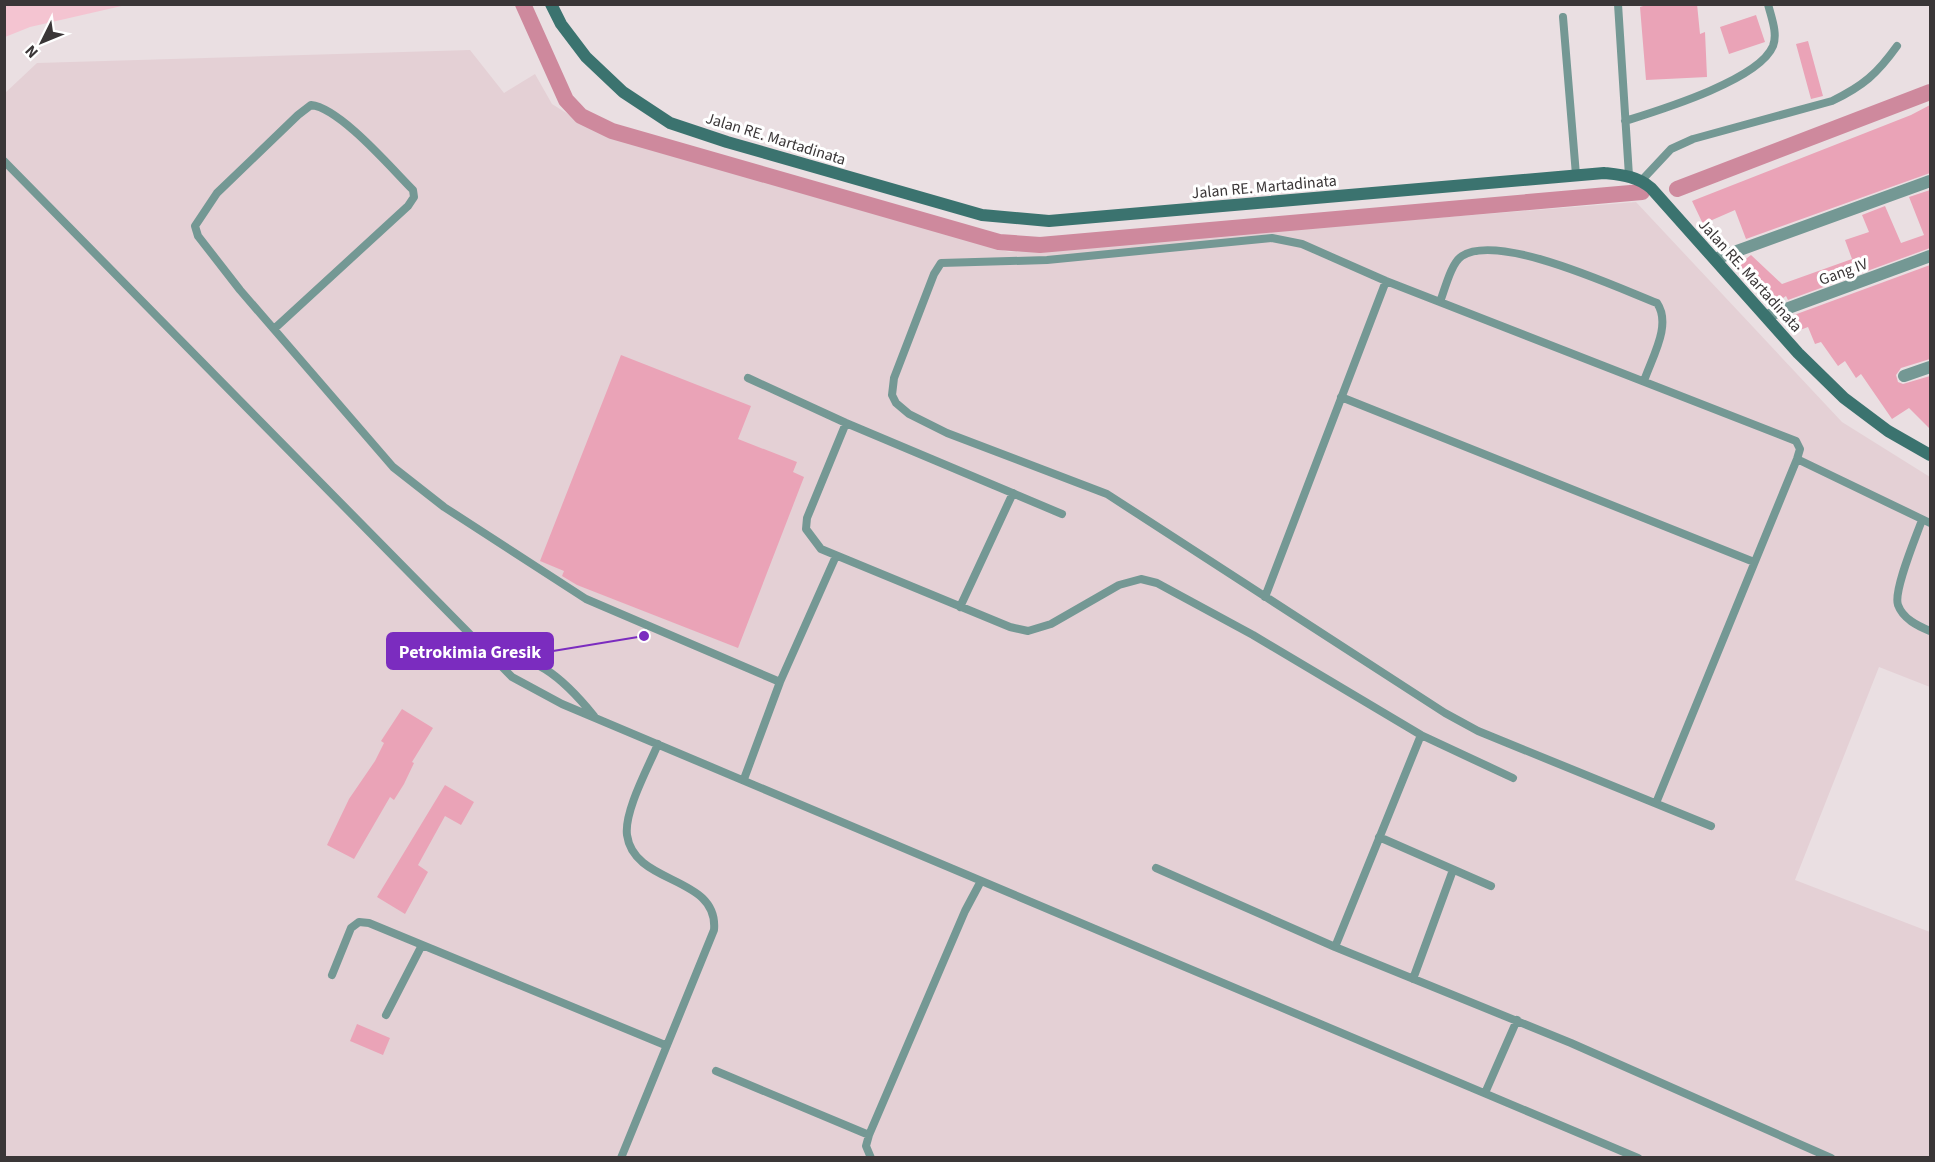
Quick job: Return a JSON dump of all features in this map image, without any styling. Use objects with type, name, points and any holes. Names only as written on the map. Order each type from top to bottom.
[{"type":"main road","name":"Jalan RE. Martadinata","points":[[551,4],[561,24],[586,57],[623,92],[670,123],[727,142],[982,215],[1049,221],[1604,173],[1642,180],[1798,353],[1844,398],[1888,431],[1930,455]]},
{"type":"street","points":[[1715,259],[1930,181]]},
{"type":"street","name":"Gang IV","points":[[1767,316],[1930,256]]},
{"type":"street","points":[[1904,376],[1930,367]]},
{"type":"lane","points":[[1618,4],[1629,176]]},
{"type":"lane","points":[[1625,121],[1667,108],[1740,76],[1763,59],[1773,45],[1775,33],[1768,4]]},
{"type":"lane","points":[[1563,17],[1576,176]]},
{"type":"lane","points":[[1642,180],[1665,154],[1693,139],[1832,100],[1852,91],[1869,81],[1897,46]]},
{"type":"lane","points":[[274,329],[408,206],[414,197],[413,190],[338,117],[323,106],[311,105],[298,114],[217,194],[195,226],[198,236],[210,254],[274,329],[393,467],[444,507],[586,599],[780,682]]},
{"type":"lane","points":[[4,161],[482,648],[513,677],[537,692],[1638,1158]]},
{"type":"lane","points":[[1656,803],[1797,459],[1799,446],[1792,438],[1386,281],[1302,244],[1272,238],[1047,260],[940,263],[894,378],[892,395],[909,414],[947,433],[1107,494],[1478,731],[1711,826]]},
{"type":"lane","points":[[1440,302],[1456,262],[1461,256],[1472,252],[1487,250],[1515,253],[1557,264],[1657,303],[1664,313],[1664,324],[1644,381]]},
{"type":"lane","points":[[1265,597],[1386,281]]},
{"type":"lane","points":[[748,378],[846,423],[1062,514]]},
{"type":"lane","points":[[1341,397],[1754,562]]},
{"type":"lane","points":[[846,423],[807,518],[806,529],[821,549],[1010,627],[1028,631],[1051,624],[1119,585],[1141,579],[1149,581],[1253,635],[1421,735],[1513,778]]},
{"type":"lane","points":[[1797,459],[1930,524]]},
{"type":"lane","points":[[960,607],[1013,494]]},
{"type":"lane","points":[[1922,520],[1898,591],[1898,604],[1905,616],[1930,631]]},
{"type":"lane","points":[[744,779],[780,682],[836,556]]},
{"type":"lane","points":[[482,648],[504,651],[552,672],[569,684],[597,718]]},
{"type":"lane","points":[[1335,947],[1421,735]]},
{"type":"lane","points":[[621,1158],[714,930],[716,915],[708,902],[645,865],[632,853],[627,834],[633,807],[658,744]]},
{"type":"lane","points":[[1379,837],[1491,886]]},
{"type":"lane","points":[[1156,868],[1335,947],[1517,1020],[1831,1158]]},
{"type":"lane","points":[[1413,979],[1453,870]]},
{"type":"lane","points":[[871,1158],[867,1146],[868,1135],[965,911],[981,881]]},
{"type":"lane","points":[[332,975],[351,928],[359,922],[369,923],[666,1045]]},
{"type":"lane","points":[[386,1015],[422,945]]},
{"type":"lane","points":[[1485,1093],[1517,1020]]},
{"type":"lane","points":[[716,1071],[868,1135]]},
{"type":"shaded area","points":[[5,5],[126,5],[30,27],[5,37]]},
{"type":"shaded area","points":[[470,50],[504,93],[535,74],[552,104],[587,126],[1009,252],[1636,202],[1842,422],[1930,477],[1930,687],[1879,667],[1795,880],[1930,932],[1930,1157],[5,1158],[4,94],[37,63]]},
{"type":"building","points":[[1650,4],[1697,4],[1700,34],[1705,32],[1707,77],[1646,80],[1640,7]]},
{"type":"building","points":[[1756,15],[1765,42],[1729,54],[1720,27]]},
{"type":"building","points":[[1808,41],[1823,96],[1811,99],[1796,44]]},
{"type":"building","points":[[1930,105],[1930,173],[1746,239],[1735,210],[1703,224],[1692,201],[1911,115]]},
{"type":"building","points":[[1930,190],[1930,248],[1788,300],[1786,296],[1773,305],[1739,264],[1751,255],[1782,284],[1852,259],[1845,240],[1869,232],[1862,215],[1885,206],[1901,243],[1924,235],[1909,197]]},
{"type":"building","points":[[1930,265],[1930,359],[1901,368],[1896,375],[1898,382],[1903,384],[1930,376],[1930,429],[1909,408],[1892,419],[1861,374],[1856,378],[1845,361],[1838,366],[1821,342],[1815,344],[1808,327],[1800,330],[1794,315]]},
{"type":"building","points":[[621,355],[751,406],[738,439],[797,462],[793,472],[804,477],[738,648],[577,585],[562,576],[564,571],[540,561]]},
{"type":"building","points":[[402,709],[433,728],[412,762],[414,763],[404,784],[394,800],[390,797],[354,859],[327,845],[349,799],[375,761],[384,743],[381,741]]},
{"type":"building","points":[[445,785],[474,802],[461,825],[445,816],[418,865],[428,872],[405,914],[377,897]]},
{"type":"building","points":[[357,1024],[390,1038],[383,1055],[350,1041]]},
{"type":"waterway","points":[[523,4],[566,100],[581,116],[612,131],[999,242],[1040,245],[1642,192]]},
{"type":"waterway","points":[[1677,189],[1930,92]]},
{"type":"place","name":"Petrokimia Gresik","points":[[644,636]]}]
